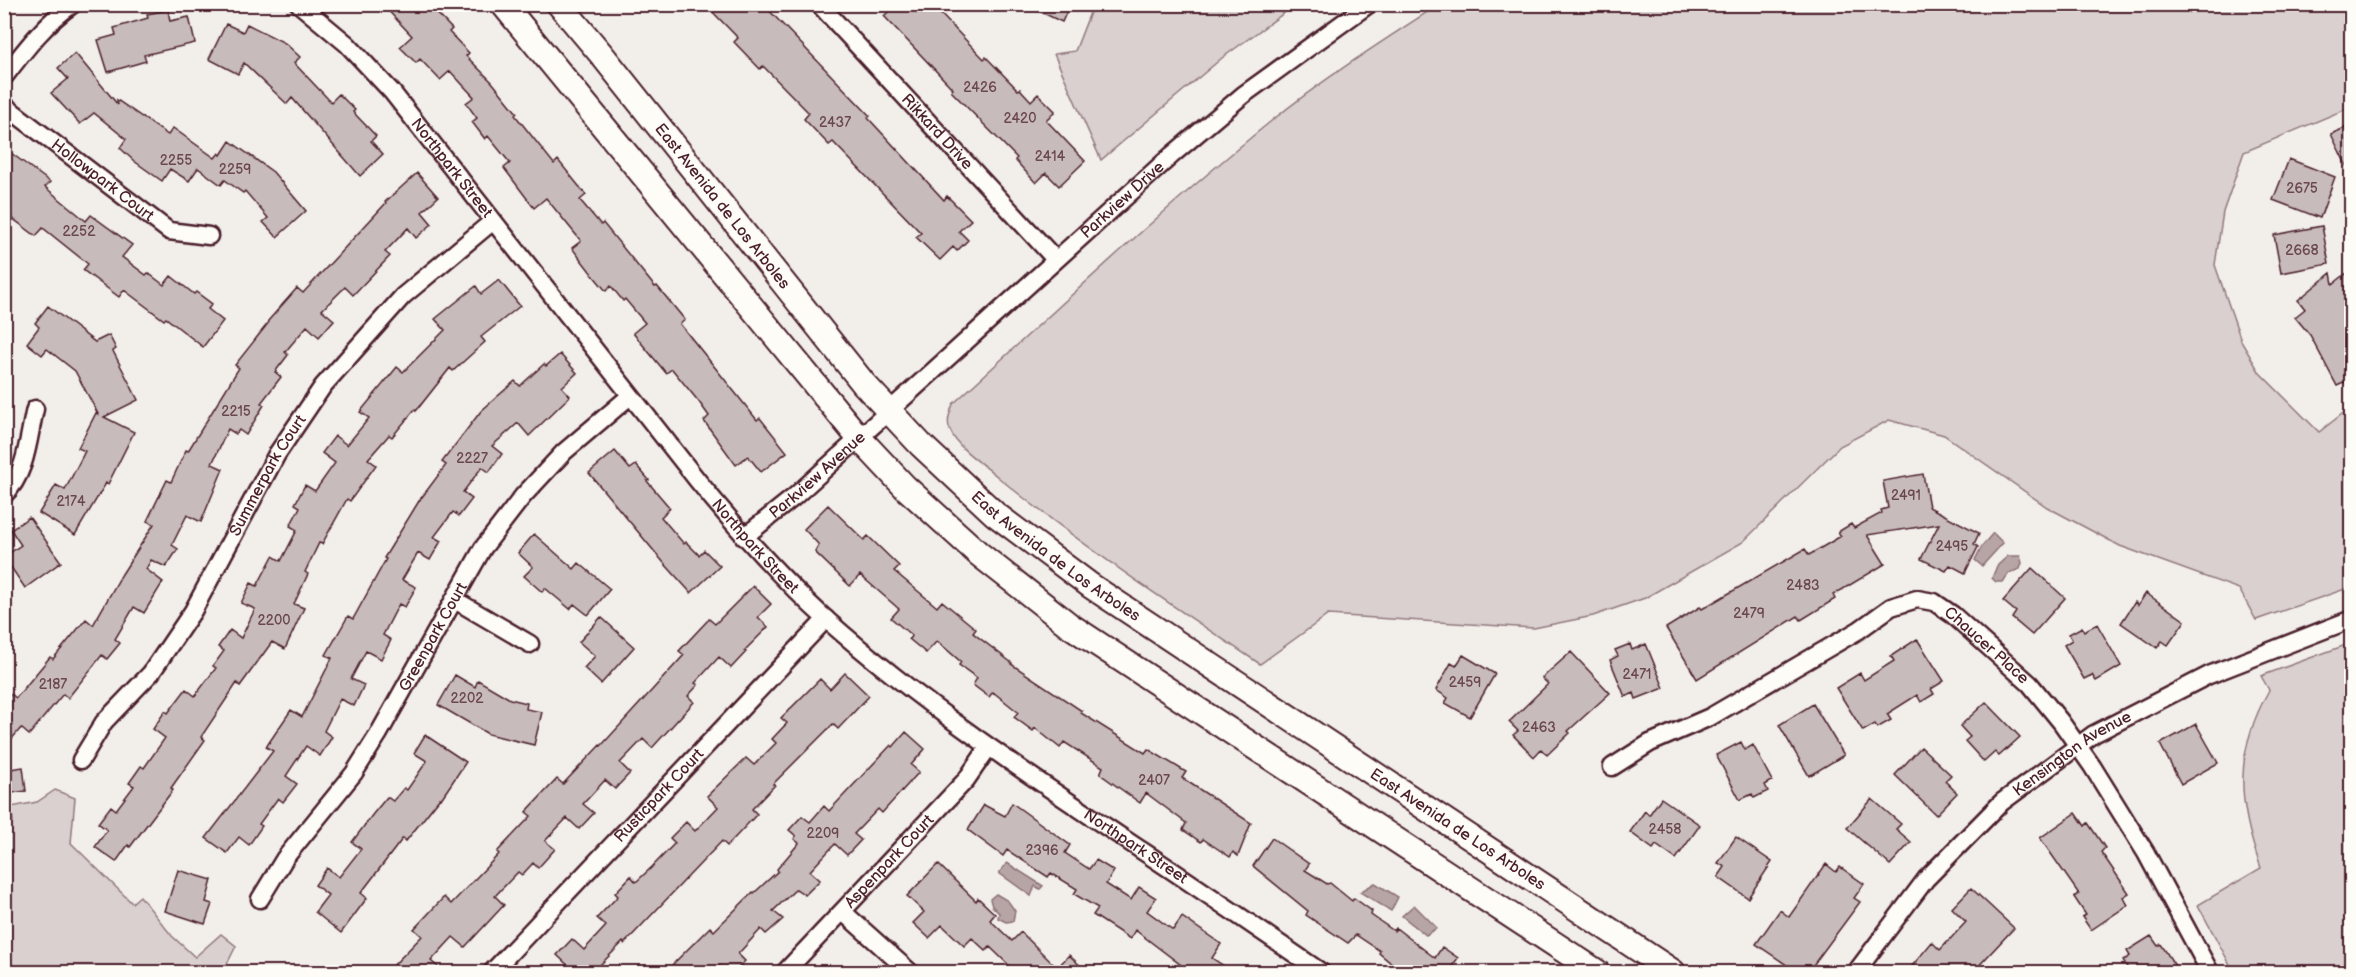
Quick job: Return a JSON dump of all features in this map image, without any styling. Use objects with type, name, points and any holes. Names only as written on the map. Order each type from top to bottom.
[{"type":"main road","points":[[503,4],[859,438],[905,487],[979,554],[1070,625],[1596,972]]},
{"type":"main road","name":"East Avenida de Los Arboles","points":[[559,4],[610,64],[832,345],[921,445],[995,513],[1091,586],[1672,972]]},
{"type":"street","points":[[4,77],[48,24],[73,4]]},
{"type":"street","name":"Northpark Street","points":[[299,4],[347,44],[392,92],[630,396],[744,537],[826,620],[911,690],[988,748],[1321,972]]},
{"type":"street","name":"Rikkard Drive","points":[[819,4],[1055,259]]},
{"type":"street","name":"Parkview Drive","points":[[888,410],[1172,155],[1243,95],[1369,4]]},
{"type":"street","name":"Hollowpark Court","points":[[4,105],[169,231],[209,236]]},
{"type":"street","name":"Summerpark Court","points":[[81,760],[104,723],[151,673],[193,611],[277,454],[323,386],[403,296],[493,221]]},
{"type":"street","name":"Greenpark Court","points":[[260,899],[285,858],[354,773],[372,745],[483,548],[523,496],[564,452],[630,396]]},
{"type":"street","points":[[4,495],[23,467],[35,409]]},
{"type":"street","name":"Parkview Avenue","points":[[744,537],[794,497],[888,410]]},
{"type":"street","name":"Chaucer Place","points":[[1612,767],[1650,743],[1710,717],[1859,630],[1891,607],[1917,599],[1934,602],[1953,615],[2001,658],[2036,692],[2061,722],[2092,766],[2146,853],[2210,972]]},
{"type":"street","points":[[455,600],[530,644]]},
{"type":"street","name":"Kensington Avenue","points":[[1856,972],[1926,879],[2002,802],[2077,746],[2094,734],[2209,675],[2352,619]]},
{"type":"street","name":"Rusticpark Court","points":[[492,972],[826,620]]},
{"type":"street","name":"Aspenpark Court","points":[[785,972],[966,780],[988,748]]},
{"type":"street","points":[[843,912],[910,972]]},
{"type":"shaded area","points":[[1093,4],[1295,5],[1222,58],[1101,160],[1054,54],[1075,51]]},
{"type":"shaded area","points":[[1438,5],[2351,5],[2351,107],[2244,152],[2223,212],[2215,265],[2242,343],[2260,373],[2319,432],[2351,407],[2351,587],[2256,620],[2239,589],[2120,546],[2047,507],[1944,435],[1889,420],[1840,446],[1743,542],[1645,598],[1593,616],[1534,628],[1328,615],[1260,664],[1160,597],[1030,503],[959,444],[950,430],[948,423],[950,414],[953,404],[1109,261],[1229,156],[1270,122],[1352,61]]},
{"type":"shaded area","points":[[1993,533],[2003,543],[1982,566],[1975,560],[1982,546]]},
{"type":"shaded area","points":[[2008,556],[2020,556],[2022,563],[2020,569],[2009,573],[2003,582],[1996,582],[1992,578],[1997,566]]},
{"type":"shaded area","points":[[2351,643],[2351,972],[2234,972],[2198,905],[2261,868],[2247,821],[2243,778],[2250,735],[2269,690],[2261,676]]},
{"type":"shaded area","points":[[55,790],[75,798],[71,843],[132,903],[140,896],[172,936],[195,957],[221,934],[236,946],[223,972],[5,972],[5,824],[13,822],[11,807],[37,802]]},
{"type":"shaded area","points":[[1007,863],[1043,886],[1040,889],[1035,886],[1031,896],[999,873]]},
{"type":"shaded area","points":[[1375,883],[1398,897],[1391,911],[1360,892]]},
{"type":"shaded area","points":[[996,894],[1008,901],[1015,911],[1013,921],[1006,922],[998,918],[999,913],[992,906],[990,899]]},
{"type":"shaded area","points":[[1414,905],[1437,928],[1426,935],[1402,916]]},
{"type":"building","points":[[382,4],[428,4],[452,29],[449,32],[469,53],[466,56],[492,82],[554,164],[558,160],[586,195],[580,200],[601,225],[603,223],[685,320],[680,324],[757,420],[760,418],[787,452],[761,472],[748,456],[736,465],[704,421],[709,416],[699,402],[672,369],[666,373],[633,333],[645,323],[611,286],[606,291],[572,248],[581,241],[546,198],[534,208],[504,168],[510,163],[488,136],[485,139],[472,122],[477,118],[466,103],[474,97],[450,71],[440,80],[420,59],[416,63],[400,47],[412,36]]},
{"type":"building","points":[[705,4],[763,4],[870,116],[868,118],[944,200],[947,196],[971,220],[959,231],[968,240],[957,251],[953,247],[940,260],[916,237],[921,233],[833,142],[829,145],[804,119],[809,113],[763,66],[760,69],[734,42],[738,38]]},
{"type":"building","points":[[896,4],[931,4],[984,59],[986,57],[1018,90],[1020,89],[1031,101],[1038,94],[1055,111],[1046,120],[1085,161],[1059,186],[1046,173],[1036,183],[1015,160],[1017,158],[951,91],[953,89],[884,16]]},
{"type":"building","points":[[1024,4],[1070,4],[1062,22]]},
{"type":"building","points":[[168,10],[170,21],[189,17],[195,43],[144,55],[146,61],[108,72],[98,40],[116,35],[114,28],[148,18],[147,14]]},
{"type":"building","points":[[226,24],[243,32],[247,24],[285,43],[300,57],[294,63],[331,102],[339,94],[355,110],[353,112],[376,136],[371,141],[383,154],[360,176],[292,98],[287,104],[244,63],[238,74],[209,59]]},
{"type":"building","points":[[75,53],[118,105],[117,100],[168,135],[173,128],[215,158],[219,153],[221,155],[230,141],[273,172],[306,211],[277,237],[263,222],[268,218],[245,191],[243,193],[225,180],[221,185],[198,168],[189,181],[170,169],[162,181],[120,148],[126,139],[94,113],[80,124],[51,93],[68,79],[58,68]]},
{"type":"building","points":[[2352,125],[2352,177],[2331,134]]},
{"type":"building","points":[[11,153],[50,182],[45,187],[86,221],[91,215],[132,245],[122,257],[164,285],[171,276],[194,294],[196,292],[212,304],[208,309],[223,321],[203,347],[166,318],[164,320],[124,290],[119,297],[83,270],[88,264],[43,228],[36,236],[4,212],[4,161]]},
{"type":"building","points":[[2289,159],[2335,177],[2320,218],[2273,200]]},
{"type":"building","points":[[417,173],[438,197],[422,212],[432,224],[416,238],[408,228],[385,252],[390,256],[353,295],[345,287],[322,310],[334,320],[319,337],[307,326],[285,352],[288,355],[275,372],[281,377],[261,403],[264,405],[246,435],[239,430],[236,434],[228,429],[212,464],[223,469],[201,522],[187,515],[172,545],[178,549],[166,567],[151,560],[146,569],[163,582],[144,613],[134,607],[115,639],[120,643],[107,659],[102,655],[68,698],[63,694],[29,735],[21,728],[4,748],[4,701],[11,694],[16,698],[50,657],[53,659],[86,619],[93,625],[154,524],[147,521],[167,480],[171,482],[186,450],[188,451],[239,368],[235,365],[268,321],[297,288],[303,293],[385,202]]},
{"type":"building","points":[[2322,226],[2329,264],[2281,273],[2274,235]]},
{"type":"building","points":[[2352,269],[2352,379],[2337,386],[2310,335],[2295,317],[2305,309],[2298,300],[2331,273],[2333,284]]},
{"type":"building","points":[[499,280],[520,306],[481,337],[485,342],[453,371],[450,368],[416,411],[415,409],[392,437],[389,435],[368,459],[376,465],[350,501],[347,499],[322,544],[319,543],[305,572],[308,574],[294,604],[304,608],[285,649],[272,642],[240,686],[237,683],[201,737],[205,740],[171,788],[173,790],[116,862],[95,847],[107,830],[98,823],[111,806],[116,810],[134,786],[129,783],[141,766],[144,768],[165,738],[153,729],[165,711],[168,713],[186,689],[195,696],[216,668],[213,666],[224,651],[218,647],[230,630],[241,638],[255,609],[241,603],[251,583],[257,586],[273,556],[281,561],[297,530],[290,526],[300,507],[295,504],[305,485],[315,491],[335,463],[322,453],[335,436],[347,445],[369,418],[360,412],[397,367],[403,372],[445,330],[435,319],[476,286],[481,294]]},
{"type":"building","points":[[48,306],[95,342],[109,335],[116,349],[113,351],[138,400],[104,417],[134,432],[108,484],[106,483],[75,535],[39,513],[56,485],[65,490],[85,451],[78,448],[96,413],[98,414],[75,371],[47,349],[42,355],[27,343],[39,327],[35,323]]},
{"type":"building","points":[[560,354],[577,373],[562,387],[570,396],[529,436],[518,423],[492,446],[502,454],[489,472],[482,467],[463,492],[472,499],[459,516],[453,512],[434,537],[441,541],[430,560],[418,553],[402,580],[416,587],[405,607],[399,604],[383,635],[391,640],[381,659],[366,651],[351,679],[364,685],[354,706],[340,699],[324,731],[332,737],[320,756],[306,746],[286,776],[297,784],[283,802],[278,798],[259,824],[262,826],[249,845],[239,837],[227,853],[206,838],[273,751],[266,747],[291,710],[302,717],[332,658],[326,655],[348,616],[353,619],[386,559],[384,558],[419,501],[446,465],[442,462],[481,411],[515,381],[520,386],[544,364],[546,366]]},
{"type":"building","points":[[615,451],[630,469],[636,465],[670,508],[661,517],[684,544],[686,542],[699,555],[704,550],[720,566],[691,593],[589,473]]},
{"type":"building","points":[[1923,474],[1929,507],[1979,533],[1974,544],[1978,547],[1965,573],[1950,565],[1946,571],[1921,559],[1939,524],[1867,535],[1885,564],[1833,595],[1835,599],[1801,620],[1798,616],[1697,679],[1666,628],[1805,549],[1809,555],[1841,536],[1838,532],[1851,524],[1854,528],[1882,513],[1881,510],[1888,508],[1883,481]]},
{"type":"building","points":[[828,505],[864,540],[868,536],[899,566],[894,571],[937,607],[942,601],[976,629],[973,633],[1011,664],[1082,711],[1081,713],[1145,753],[1148,749],[1186,772],[1182,778],[1251,823],[1238,856],[1233,852],[1230,857],[1203,839],[1201,842],[1183,830],[1186,823],[1146,793],[1140,803],[1100,774],[1103,767],[1064,742],[1060,748],[1035,728],[1033,731],[1014,717],[1018,712],[993,692],[989,697],[973,685],[977,678],[959,665],[961,662],[937,641],[926,653],[909,639],[912,636],[891,618],[899,609],[860,575],[850,586],[815,552],[819,545],[804,529]]},
{"type":"building","points":[[29,517],[61,562],[25,588],[4,557],[21,545],[11,530]]},
{"type":"building","points":[[534,534],[574,569],[579,563],[610,589],[588,615],[574,604],[570,609],[545,588],[542,592],[524,576],[533,567],[518,553]]},
{"type":"building","points":[[2032,568],[2065,598],[2032,635],[2012,618],[2016,612],[2003,601]]},
{"type":"building","points":[[753,586],[771,604],[758,617],[768,627],[731,668],[719,657],[695,683],[698,685],[688,696],[694,702],[652,748],[643,739],[620,763],[630,773],[615,789],[605,780],[583,804],[594,813],[579,829],[567,818],[545,841],[555,849],[538,868],[533,863],[522,875],[518,872],[495,896],[504,905],[465,947],[453,937],[431,961],[444,972],[387,972],[422,936],[414,929],[444,897],[451,904],[499,854],[497,852],[531,816],[526,812],[557,779],[563,784],[684,655],[679,651],[709,619],[715,624]]},
{"type":"building","points":[[2146,593],[2185,621],[2168,645],[2162,641],[2157,648],[2121,623],[2135,602],[2138,605]]},
{"type":"building","points":[[601,617],[634,647],[601,684],[584,668],[595,656],[579,642]]},
{"type":"building","points":[[2097,624],[2121,666],[2096,681],[2092,675],[2084,679],[2064,645],[2072,640],[2069,634],[2082,627],[2084,631]]},
{"type":"building","points":[[1917,639],[1944,681],[1931,689],[1934,694],[1921,702],[1917,695],[1887,714],[1891,720],[1877,728],[1875,724],[1863,731],[1836,688],[1860,673],[1864,680],[1894,661],[1891,656]]},
{"type":"building","points":[[1630,644],[1632,650],[1646,644],[1664,688],[1636,699],[1634,693],[1625,697],[1610,660],[1618,656],[1615,650]]},
{"type":"building","points":[[1571,652],[1610,693],[1568,731],[1570,733],[1547,755],[1541,749],[1534,757],[1513,735],[1518,731],[1509,722],[1548,684],[1542,678]]},
{"type":"building","points":[[1463,655],[1495,674],[1470,717],[1445,703],[1448,698],[1436,690],[1451,663],[1456,666]]},
{"type":"building","points":[[845,673],[869,696],[838,729],[833,724],[773,784],[775,785],[752,809],[757,814],[727,846],[722,841],[624,944],[623,942],[593,972],[575,972],[557,955],[572,939],[584,950],[606,926],[597,918],[618,896],[615,893],[631,876],[636,882],[652,867],[675,843],[670,838],[686,822],[695,831],[718,807],[707,796],[746,758],[754,765],[776,743],[772,739],[787,723],[781,718],[820,679],[830,689]]},
{"type":"building","points":[[455,675],[475,687],[478,680],[510,699],[527,703],[526,709],[542,712],[534,745],[488,734],[438,705]]},
{"type":"building","points":[[1986,702],[2020,737],[1999,756],[1995,752],[1984,762],[1965,741],[1970,737],[1960,726]]},
{"type":"building","points":[[1813,704],[1844,755],[1809,776],[1779,725]]},
{"type":"building","points":[[2196,724],[2218,763],[2181,784],[2160,744]]},
{"type":"building","points":[[906,732],[925,749],[911,765],[919,772],[882,813],[878,809],[854,834],[861,840],[847,855],[835,844],[810,871],[820,880],[805,895],[796,889],[773,911],[783,919],[766,934],[761,929],[738,954],[745,961],[734,972],[727,972],[720,966],[713,972],[665,972],[710,927],[714,931],[778,871],[777,869],[799,843],[794,839],[796,836],[789,830],[802,816],[810,822],[824,806],[829,811]]},
{"type":"building","points":[[425,735],[466,762],[441,799],[406,841],[403,838],[361,893],[367,898],[341,933],[315,912],[328,895],[315,885],[327,868],[339,877],[361,849],[352,842],[373,814],[387,797],[393,801],[404,788],[407,790],[427,761],[414,753]]},
{"type":"building","points":[[1741,742],[1745,750],[1753,745],[1772,781],[1765,785],[1768,791],[1754,798],[1752,794],[1740,800],[1716,755]]},
{"type":"building","points":[[1921,747],[1951,775],[1945,781],[1957,793],[1936,815],[1895,775]]},
{"type":"building","points":[[23,767],[26,791],[4,794],[4,770]]},
{"type":"building","points":[[1661,798],[1700,825],[1676,859],[1656,845],[1653,849],[1630,832],[1645,811],[1649,815]]},
{"type":"building","points":[[1872,799],[1901,824],[1896,829],[1911,842],[1890,865],[1847,828]]},
{"type":"building","points":[[1012,803],[1070,845],[1065,853],[1089,869],[1096,860],[1114,871],[1106,884],[1131,900],[1139,887],[1156,898],[1147,911],[1173,930],[1182,917],[1221,944],[1212,958],[1233,972],[1176,972],[1181,965],[1135,930],[1130,939],[1093,915],[1098,908],[1074,894],[1077,889],[1051,873],[1048,877],[1007,850],[1003,856],[968,830],[984,805],[1005,816]]},
{"type":"building","points":[[2076,813],[2085,826],[2088,823],[2105,848],[2101,852],[2129,893],[2123,897],[2128,905],[2091,930],[2082,917],[2086,915],[2074,897],[2079,894],[2040,838]]},
{"type":"building","points":[[1736,837],[1772,862],[1748,898],[1718,877],[1725,867],[1718,863]]},
{"type":"building","points":[[1272,838],[1309,864],[1305,870],[1327,884],[1330,883],[1352,901],[1354,898],[1372,911],[1371,915],[1394,931],[1396,928],[1435,958],[1442,947],[1458,958],[1450,969],[1455,972],[1387,972],[1392,964],[1379,953],[1380,951],[1356,935],[1348,943],[1306,915],[1308,911],[1253,866]]},
{"type":"building","points":[[938,864],[976,901],[978,898],[995,914],[990,920],[1012,941],[1021,932],[1057,968],[1069,955],[1087,972],[1016,972],[990,947],[986,951],[972,938],[964,946],[942,925],[929,938],[913,923],[924,912],[907,896]]},
{"type":"building","points":[[1826,864],[1836,872],[1840,867],[1864,884],[1854,898],[1860,902],[1808,972],[1797,972],[1756,944],[1780,910],[1789,917]]},
{"type":"building","points":[[178,870],[212,880],[206,902],[212,904],[205,924],[165,911]]},
{"type":"building","points":[[1971,888],[2014,928],[1973,972],[1907,972],[1932,942],[1940,950],[1966,922],[1952,908]]},
{"type":"building","points":[[2151,936],[2158,946],[2161,944],[2179,972],[2130,972],[2123,961],[2130,956],[2127,951]]}]
